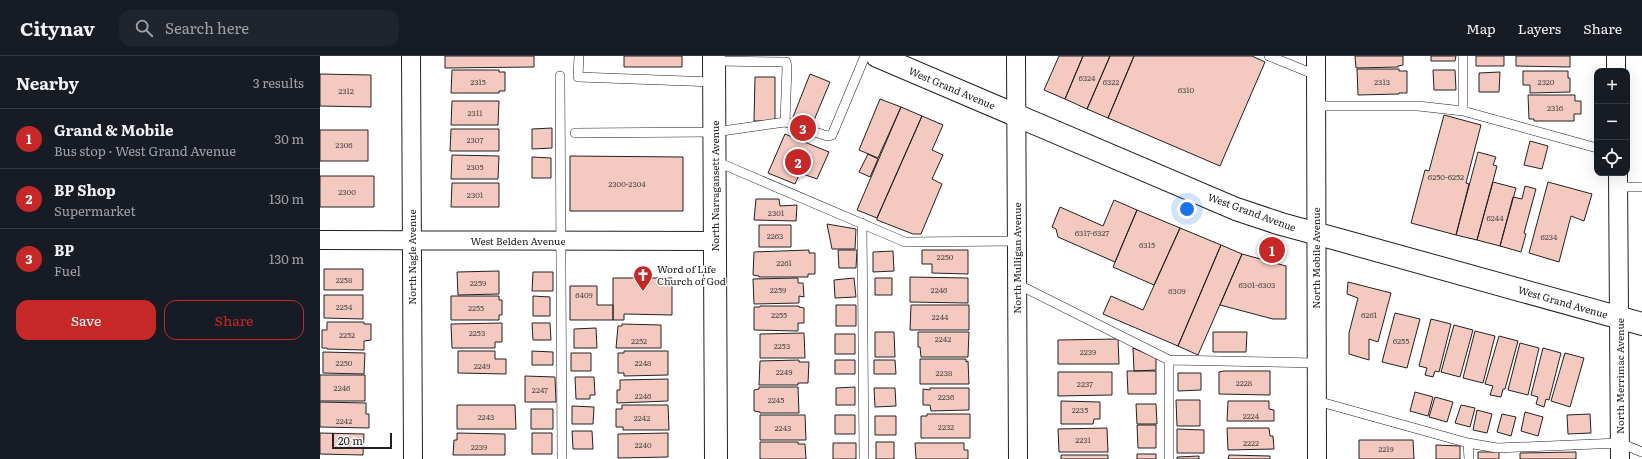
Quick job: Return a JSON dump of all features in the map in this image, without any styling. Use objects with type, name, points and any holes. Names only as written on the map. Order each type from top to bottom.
[{"type":"main road","name":"West Grand Avenue","points":[[877,56],[1236,209],[1315,234],[1642,324]]},
{"type":"main road","name":"North Narragansett Avenue","points":[[714,58],[716,459]]},
{"type":"street","name":"North Nagle Avenue","points":[[410,56],[413,459]]},
{"type":"street","name":"North Mulligan Avenue","points":[[1016,56],[1018,459]]},
{"type":"street","name":"North Mobile Avenue","points":[[1316,56],[1315,234],[1317,459]]},
{"type":"street","points":[[1616,56],[1616,68]]},
{"type":"street","name":"North Merrimac Avenue","points":[[1618,180],[1620,451]]},
{"type":"street","name":"West Belden Avenue","points":[[320,240],[715,241]]},
{"type":"lane","points":[[579,56],[578,77],[714,82]]},
{"type":"lane","points":[[575,133],[714,132],[784,122],[827,136],[832,135],[864,56]]},
{"type":"lane","points":[[1269,56],[1316,75]]},
{"type":"lane","points":[[1463,56],[1463,112]]},
{"type":"lane","points":[[714,58],[761,58],[786,62],[784,122]]},
{"type":"lane","points":[[560,76],[562,459]]},
{"type":"lane","points":[[1316,106],[1418,106],[1463,112],[1594,147]]},
{"type":"lane","points":[[715,161],[905,242],[1016,241]]},
{"type":"lane","points":[[1618,180],[1642,187]]},
{"type":"lane","points":[[862,223],[864,459]]},
{"type":"lane","points":[[1017,284],[1169,360],[1317,363]]},
{"type":"lane","points":[[1169,360],[1169,459]]},
{"type":"lane","points":[[1317,401],[1468,443],[1497,448],[1642,452]]},
{"type":"lane","points":[[1468,443],[1469,459]]},
{"type":"building","points":[[445,56],[534,56],[534,67],[445,68]]},
{"type":"building","points":[[624,56],[682,56],[682,67],[624,67]]},
{"type":"building","points":[[1059,56],[1083,56],[1065,99],[1044,90]]},
{"type":"building","points":[[1083,56],[1110,56],[1087,109],[1065,99]]},
{"type":"building","points":[[1110,56],[1134,56],[1108,118],[1087,109]]},
{"type":"building","points":[[1134,56],[1252,56],[1265,62],[1220,166],[1108,118]]},
{"type":"building","points":[[1355,56],[1403,56],[1403,65],[1398,67],[1356,68]]},
{"type":"building","points":[[1431,56],[1456,56],[1455,61],[1431,61]]},
{"type":"building","points":[[1476,56],[1504,56],[1504,66],[1476,66]]},
{"type":"building","points":[[1516,56],[1570,56],[1570,67],[1516,66]]},
{"type":"building","points":[[1357,69],[1399,69],[1399,71],[1407,71],[1407,93],[1358,95]]},
{"type":"building","points":[[452,70],[499,70],[499,72],[505,72],[505,91],[499,91],[499,93],[451,93]]},
{"type":"building","points":[[1433,70],[1455,70],[1456,90],[1434,90]]},
{"type":"building","points":[[1523,71],[1568,71],[1568,78],[1570,78],[1570,92],[1530,93],[1530,85],[1523,85]]},
{"type":"building","points":[[1500,72],[1499,92],[1479,92],[1479,73]]},
{"type":"building","points":[[320,74],[371,75],[371,107],[320,106]]},
{"type":"building","points":[[810,74],[830,82],[812,125],[793,117]]},
{"type":"building","points":[[755,77],[775,77],[775,121],[754,121]]},
{"type":"building","points":[[1528,95],[1575,95],[1575,101],[1581,101],[1581,114],[1574,114],[1574,121],[1534,121],[1534,119],[1529,119]]},
{"type":"building","points":[[880,99],[901,107],[878,158],[859,150]]},
{"type":"building","points":[[452,101],[499,101],[498,125],[451,125]]},
{"type":"building","points":[[901,107],[922,116],[877,218],[857,210]]},
{"type":"building","points":[[1444,115],[1481,125],[1466,183],[1469,184],[1456,235],[1411,223],[1425,170],[1429,171]]},
{"type":"building","points":[[922,116],[943,125],[932,150],[943,155],[932,179],[942,184],[921,234],[913,234],[877,220],[877,218]]},
{"type":"building","points":[[552,128],[552,148],[532,149],[532,129]]},
{"type":"building","points":[[451,129],[499,129],[499,151],[450,151]]},
{"type":"building","points":[[320,130],[368,130],[368,161],[320,161]]},
{"type":"building","points":[[785,134],[829,152],[817,179],[800,173],[795,184],[768,173]]},
{"type":"building","points":[[1530,141],[1548,146],[1542,169],[1524,165]]},
{"type":"building","points":[[1478,152],[1496,157],[1493,165],[1497,166],[1477,240],[1456,235]]},
{"type":"building","points":[[868,154],[878,159],[870,177],[859,172]]},
{"type":"building","points":[[452,155],[499,156],[498,179],[451,179]]},
{"type":"building","points":[[570,156],[683,157],[683,211],[570,211]]},
{"type":"building","points":[[532,157],[551,158],[551,178],[532,178]]},
{"type":"building","points":[[320,176],[374,176],[374,207],[320,207]]},
{"type":"building","points":[[1493,182],[1516,188],[1500,246],[1477,240]]},
{"type":"building","points":[[1548,182],[1592,194],[1584,221],[1571,216],[1559,262],[1529,253]]},
{"type":"building","points":[[452,183],[499,183],[499,207],[451,207]]},
{"type":"building","points":[[1525,186],[1536,189],[1524,233],[1526,234],[1521,252],[1500,246],[1513,197],[1522,199]]},
{"type":"building","points":[[756,199],[779,199],[780,206],[797,205],[796,221],[754,220]]},
{"type":"building","points":[[1114,200],[1137,210],[1115,262],[1058,237],[1056,229],[1052,227],[1060,207],[1103,226]]},
{"type":"building","points":[[1137,210],[1180,228],[1154,285],[1113,267]]},
{"type":"building","points":[[827,224],[856,229],[855,249],[832,249]]},
{"type":"building","points":[[759,225],[791,225],[791,247],[759,247]]},
{"type":"building","points":[[1180,228],[1221,245],[1178,346],[1103,314],[1111,296],[1143,310]]},
{"type":"building","points":[[1221,245],[1242,254],[1198,355],[1178,346]]},
{"type":"building","points":[[809,250],[809,253],[815,253],[815,274],[808,274],[808,277],[759,277],[753,275],[754,252]]},
{"type":"building","points":[[838,250],[857,250],[856,268],[839,268]]},
{"type":"building","points":[[922,250],[968,250],[968,274],[932,273],[932,264],[922,264]]},
{"type":"building","points":[[893,251],[894,271],[873,272],[873,252]]},
{"type":"building","points":[[1242,254],[1286,266],[1286,319],[1273,319],[1220,305]]},
{"type":"building","points":[[324,269],[363,269],[363,290],[324,290]]},
{"type":"building","points":[[499,271],[499,294],[458,295],[457,272]]},
{"type":"building","points":[[533,272],[553,272],[553,291],[532,291]]},
{"type":"building","points":[[910,277],[968,278],[968,303],[910,302]]},
{"type":"building","name":"Word of Life Church of God","points":[[613,278],[672,278],[672,315],[624,314],[624,320],[613,320]]},
{"type":"building","points":[[798,278],[798,283],[803,283],[804,297],[799,296],[799,303],[754,304],[753,279]]},
{"type":"building","points":[[854,278],[856,297],[835,298],[834,280]]},
{"type":"building","points":[[875,278],[892,278],[892,295],[875,295]]},
{"type":"building","points":[[1348,282],[1391,293],[1378,342],[1369,339],[1369,360],[1349,354],[1349,333],[1358,298],[1347,294]]},
{"type":"building","points":[[570,286],[597,286],[597,305],[613,305],[613,320],[570,320]]},
{"type":"building","points":[[324,295],[363,295],[363,319],[324,318]]},
{"type":"building","points":[[451,296],[499,296],[499,300],[502,300],[502,315],[499,315],[499,320],[451,320]]},
{"type":"building","points":[[533,296],[550,297],[550,316],[533,316]]},
{"type":"building","points":[[836,305],[856,305],[856,326],[836,326]]},
{"type":"building","points":[[911,305],[969,305],[969,330],[910,330]]},
{"type":"building","points":[[799,306],[804,308],[804,323],[798,323],[798,331],[754,330],[754,307]]},
{"type":"building","points":[[1395,313],[1420,319],[1407,368],[1382,362]]},
{"type":"building","points":[[1431,319],[1451,324],[1439,372],[1435,371],[1433,377],[1425,375],[1427,368],[1419,366]]},
{"type":"building","points":[[327,322],[364,322],[364,324],[371,324],[371,340],[364,341],[364,350],[322,348],[322,330],[327,330]]},
{"type":"building","points":[[502,323],[502,342],[495,342],[495,348],[452,348],[451,324]]},
{"type":"building","points":[[532,323],[550,323],[551,340],[533,340]]},
{"type":"building","points":[[622,324],[661,325],[661,348],[616,348],[618,326],[622,326]]},
{"type":"building","points":[[1454,325],[1473,330],[1460,377],[1441,372]]},
{"type":"building","points":[[596,328],[597,348],[574,348],[574,329]]},
{"type":"building","points":[[1475,331],[1495,336],[1483,383],[1463,378]]},
{"type":"building","points":[[875,332],[894,332],[895,357],[875,357]]},
{"type":"building","points":[[918,332],[969,332],[968,357],[921,357],[920,347],[918,347]]},
{"type":"building","points":[[1213,332],[1247,332],[1246,352],[1213,352]]},
{"type":"building","points":[[804,333],[805,358],[760,358],[760,334]]},
{"type":"building","points":[[835,334],[855,334],[855,354],[835,354]]},
{"type":"building","points":[[1499,336],[1518,341],[1505,389],[1503,389],[1501,397],[1490,395],[1493,386],[1485,384]]},
{"type":"building","points":[[1118,339],[1119,364],[1058,364],[1058,340]]},
{"type":"building","points":[[1520,343],[1539,348],[1528,395],[1508,390]]},
{"type":"building","points":[[1133,348],[1156,358],[1156,370],[1134,371]]},
{"type":"building","points":[[1543,348],[1561,353],[1549,400],[1546,399],[1544,407],[1536,404],[1538,397],[1531,395]]},
{"type":"building","points":[[458,351],[495,351],[495,359],[506,359],[506,374],[458,373]]},
{"type":"building","points":[[532,351],[553,352],[553,365],[532,365]]},
{"type":"building","points":[[624,351],[668,351],[668,375],[624,376],[624,373],[618,373],[618,353],[624,353]]},
{"type":"building","points":[[323,352],[365,353],[364,374],[323,373]]},
{"type":"building","points":[[571,353],[591,353],[591,371],[571,371]]},
{"type":"building","points":[[1565,353],[1584,358],[1570,407],[1551,401]]},
{"type":"building","points":[[920,359],[966,359],[966,362],[968,361],[969,384],[920,384]]},
{"type":"building","points":[[799,360],[799,362],[809,362],[808,383],[798,383],[798,385],[759,385],[760,361]]},
{"type":"building","points":[[835,360],[855,360],[855,374],[835,374]]},
{"type":"building","points":[[874,360],[895,360],[896,374],[874,374]]},
{"type":"building","points":[[1127,371],[1156,371],[1156,394],[1128,394]]},
{"type":"building","points":[[1270,371],[1270,395],[1219,394],[1219,372]]},
{"type":"building","points":[[1058,372],[1112,372],[1112,395],[1058,396]]},
{"type":"building","points":[[1178,373],[1201,373],[1201,390],[1178,391]]},
{"type":"building","points":[[320,375],[365,375],[365,401],[320,401]]},
{"type":"building","points":[[525,376],[555,377],[556,402],[525,402]]},
{"type":"building","points":[[575,377],[594,377],[595,395],[590,395],[590,399],[576,399]]},
{"type":"building","points":[[668,379],[668,401],[617,403],[617,390],[620,390],[620,380]]},
{"type":"building","points":[[759,387],[798,387],[799,413],[760,413],[754,411],[754,390],[759,389]]},
{"type":"building","points":[[855,387],[855,405],[836,405],[836,388]]},
{"type":"building","points":[[874,388],[895,388],[896,406],[875,407]]},
{"type":"building","points":[[930,388],[969,388],[969,410],[931,411],[930,405],[923,405],[923,389],[930,390]]},
{"type":"building","points":[[1415,392],[1433,397],[1428,416],[1410,411]]},
{"type":"building","points":[[1435,397],[1453,402],[1447,422],[1429,417]]},
{"type":"building","points":[[1176,400],[1200,400],[1200,426],[1177,426]]},
{"type":"building","points":[[1061,401],[1100,402],[1100,419],[1094,419],[1093,424],[1061,424]]},
{"type":"building","points":[[1228,401],[1269,401],[1269,409],[1274,410],[1274,421],[1227,421]]},
{"type":"building","points":[[320,402],[366,403],[366,414],[369,414],[369,428],[320,427]]},
{"type":"building","points":[[1136,404],[1156,404],[1157,424],[1137,424]]},
{"type":"building","points":[[457,405],[515,405],[516,429],[457,429]]},
{"type":"building","points":[[622,405],[668,405],[669,430],[623,430],[623,427],[616,427],[616,409],[622,409]]},
{"type":"building","points":[[1461,405],[1475,408],[1470,427],[1455,423]]},
{"type":"building","points":[[572,406],[594,407],[593,424],[572,424]]},
{"type":"building","points":[[531,409],[553,409],[553,429],[531,429]]},
{"type":"building","points":[[1477,410],[1492,414],[1487,433],[1473,430]]},
{"type":"building","points":[[1525,412],[1543,417],[1538,436],[1521,431]]},
{"type":"building","points":[[927,414],[970,414],[970,438],[921,438],[921,416],[927,416]]},
{"type":"building","points":[[1502,414],[1516,417],[1511,436],[1497,432]]},
{"type":"building","points":[[1590,414],[1591,433],[1568,434],[1567,415]]},
{"type":"building","points":[[760,415],[805,415],[806,440],[760,440]]},
{"type":"building","points":[[835,415],[855,415],[855,434],[835,434]]},
{"type":"building","points":[[875,416],[896,416],[896,435],[875,435]]},
{"type":"building","points":[[1137,425],[1156,425],[1156,448],[1138,448]]},
{"type":"building","points":[[1107,428],[1108,452],[1059,452],[1058,429]]},
{"type":"building","points":[[1227,428],[1269,428],[1270,436],[1273,436],[1274,449],[1228,450]]},
{"type":"building","points":[[1177,429],[1204,430],[1204,453],[1177,453]]},
{"type":"building","points":[[572,431],[592,431],[593,449],[573,449]]},
{"type":"building","points":[[320,433],[364,434],[363,455],[320,454]]},
{"type":"building","points":[[457,433],[505,434],[505,455],[453,455],[454,440],[457,440]]},
{"type":"building","points":[[532,433],[552,433],[552,454],[532,454]]},
{"type":"building","points":[[668,433],[668,457],[618,458],[618,434]]},
{"type":"building","points":[[1359,440],[1413,440],[1414,459],[1359,459]]},
{"type":"building","points":[[760,442],[798,442],[798,444],[805,444],[806,459],[760,459]]},
{"type":"building","points":[[876,442],[894,442],[894,459],[876,459]]},
{"type":"building","points":[[833,443],[856,443],[856,459],[833,459]]},
{"type":"building","points":[[915,443],[964,443],[964,450],[968,450],[968,459],[916,459]]},
{"type":"building","points":[[1436,445],[1460,446],[1460,459],[1436,459]]},
{"type":"building","points":[[1478,452],[1499,452],[1499,459],[1478,459]]},
{"type":"building","points":[[1576,452],[1576,459],[1520,459],[1520,453]]},
{"type":"building","points":[[1137,454],[1156,454],[1156,459],[1137,459]]},
{"type":"building","points":[[1061,455],[1108,455],[1108,459],[1061,459]]},
{"type":"building","points":[[1229,455],[1270,456],[1270,459],[1228,459]]},
{"type":"building","points":[[1199,456],[1199,459],[1177,459],[1177,457]]},
{"type":"place","name":"BP","points":[[803,128]]},
{"type":"place","name":"BP Shop","points":[[798,162]]},
{"type":"place","name":"Grand & Mobile","points":[[1272,250]]},
{"type":"place","name":"Word of Life Church of God","points":[[643,292]]}]
